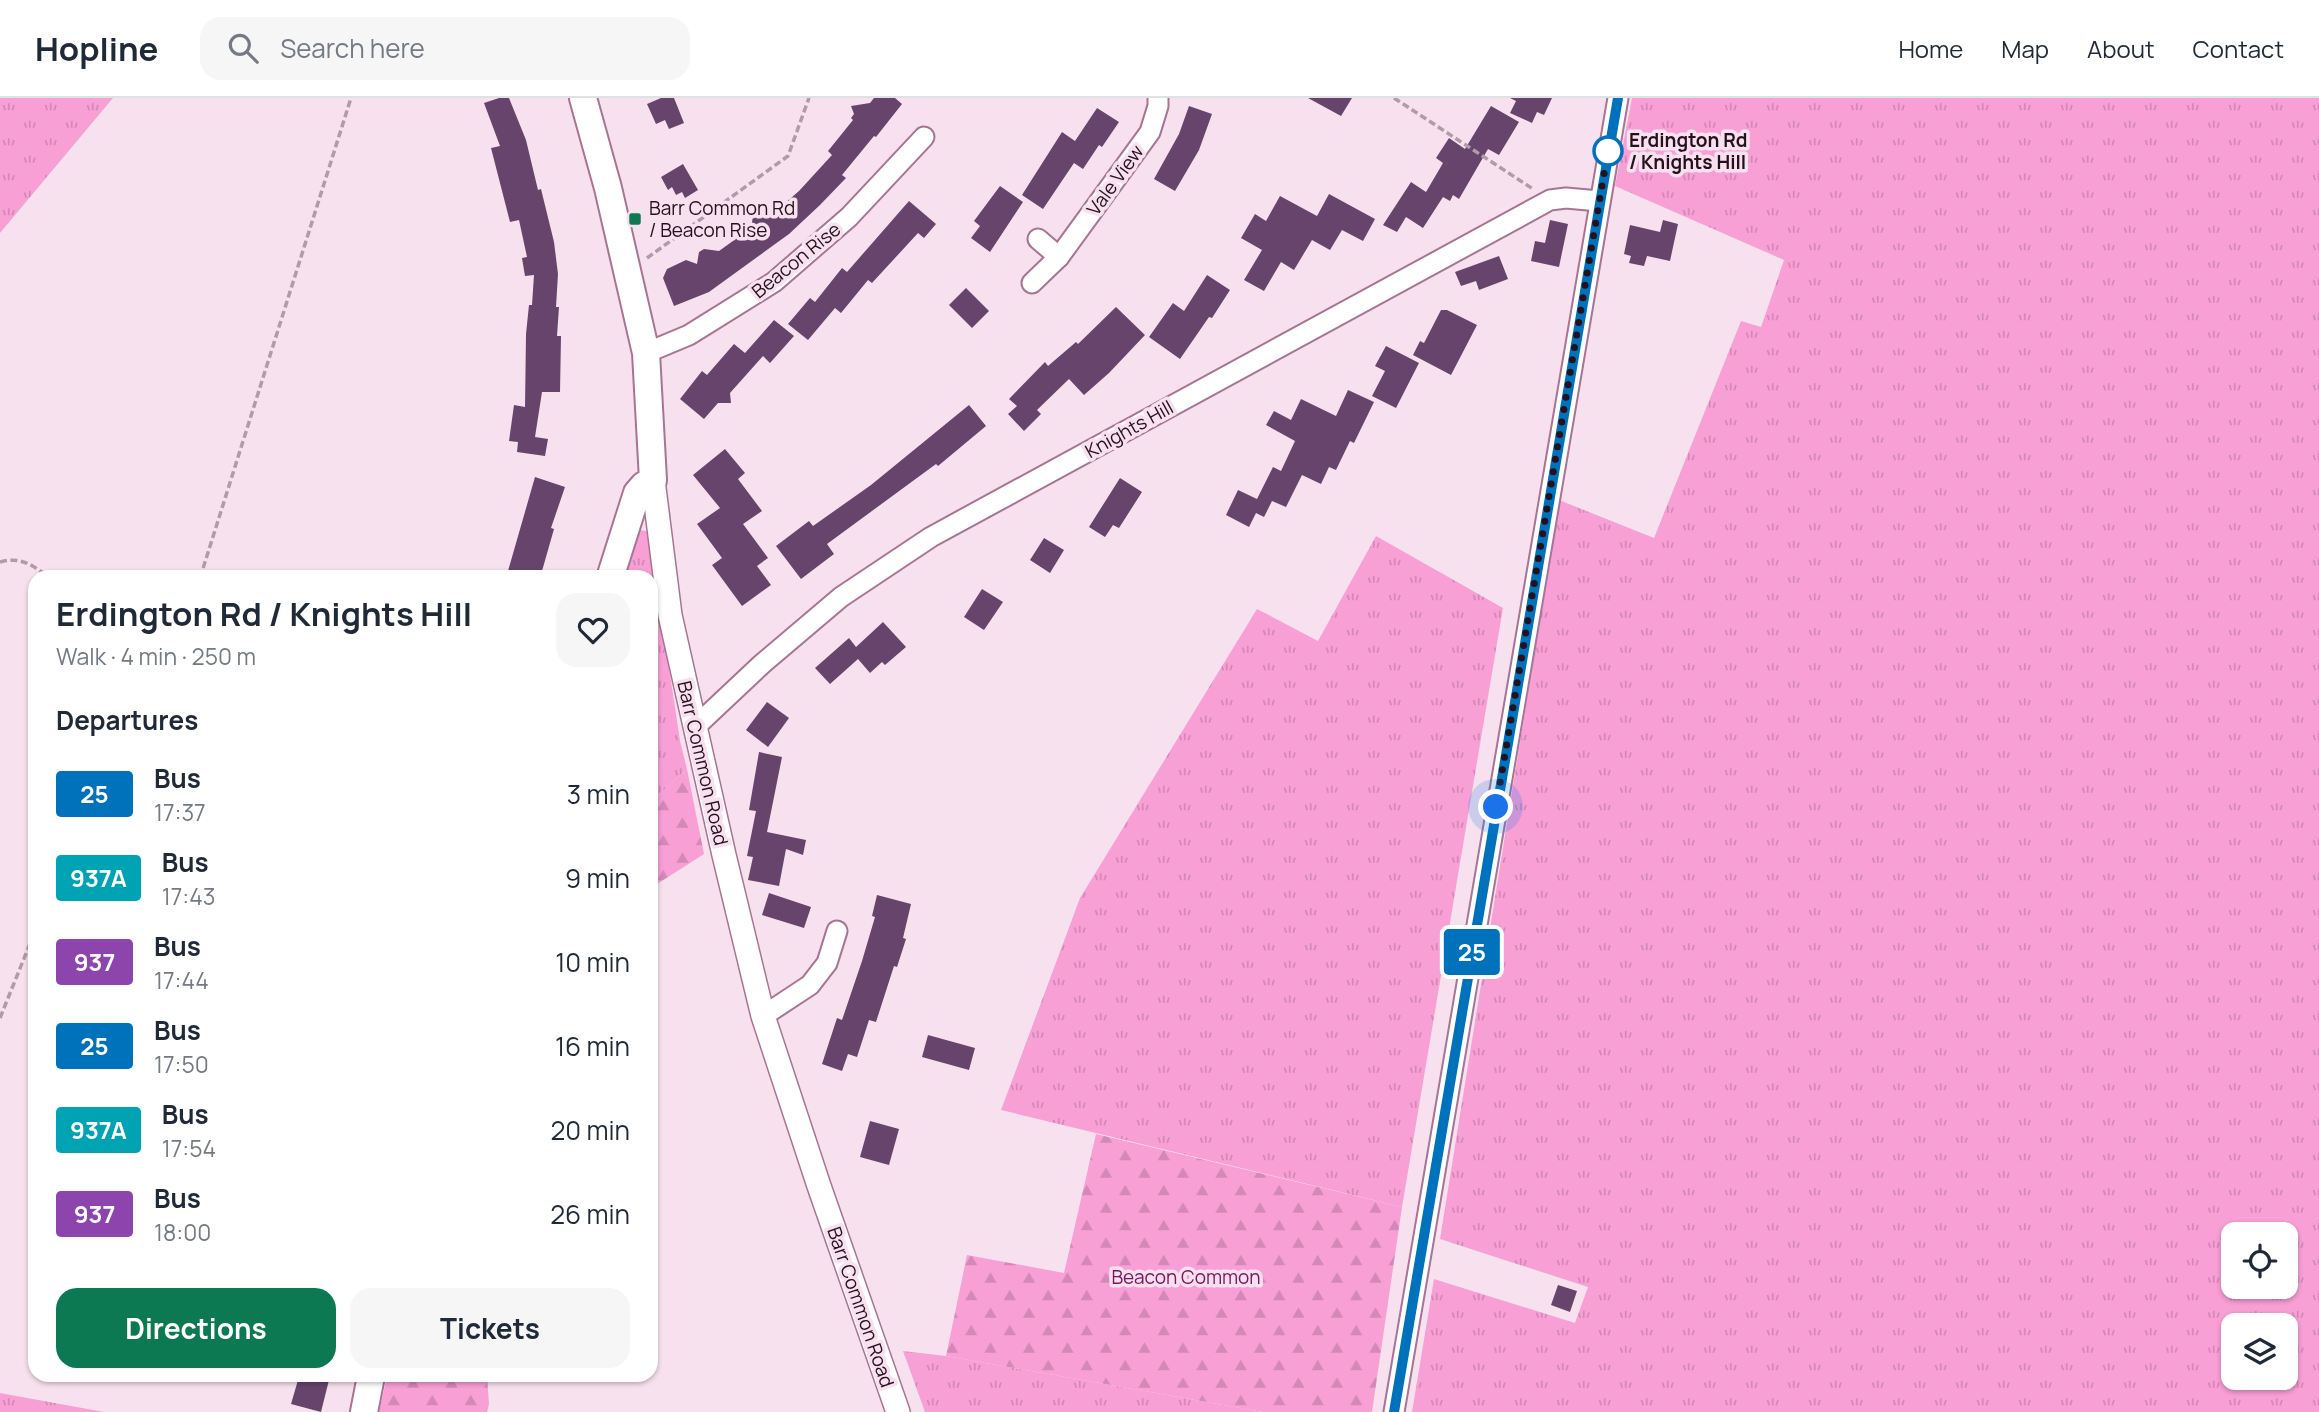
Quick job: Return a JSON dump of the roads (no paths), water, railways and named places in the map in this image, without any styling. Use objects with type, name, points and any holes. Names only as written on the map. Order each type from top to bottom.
[{"type":"main road","name":"Barr Common Road","points":[[583,98],[594,131],[646,353],[653,480]]},
{"type":"main road","points":[[613,570],[637,493],[653,480]]},
{"type":"main road","points":[[364,1412],[369,1382]]},
{"type":"street","name":"Vale View","points":[[1032,283],[1059,257],[1150,132],[1158,98]]},
{"type":"street","points":[[1394,1412],[1618,98]]},
{"type":"street","name":"Beacon Rise","points":[[646,353],[689,335],[774,282],[849,216],[924,137]]},
{"type":"street","name":"Knights Hill","points":[[695,727],[762,664],[841,597],[931,537],[1550,200],[1566,198],[1599,201]]},
{"type":"street","points":[[1038,239],[1059,257]]},
{"type":"street","name":"Barr Common Road","points":[[653,480],[670,615],[763,1016],[822,1197],[898,1412]]},
{"type":"street","points":[[763,1016],[810,985],[827,963],[837,931]]},
{"type":"place","name":"Erdington Rd / Knights Hill","points":[[1608,151]]},
{"type":"place","name":"Barr Common Rd / Beacon Rise","points":[[635,219]]},
{"type":"park label","name":"Beacon Common","points":[[1186,1277]]}]
